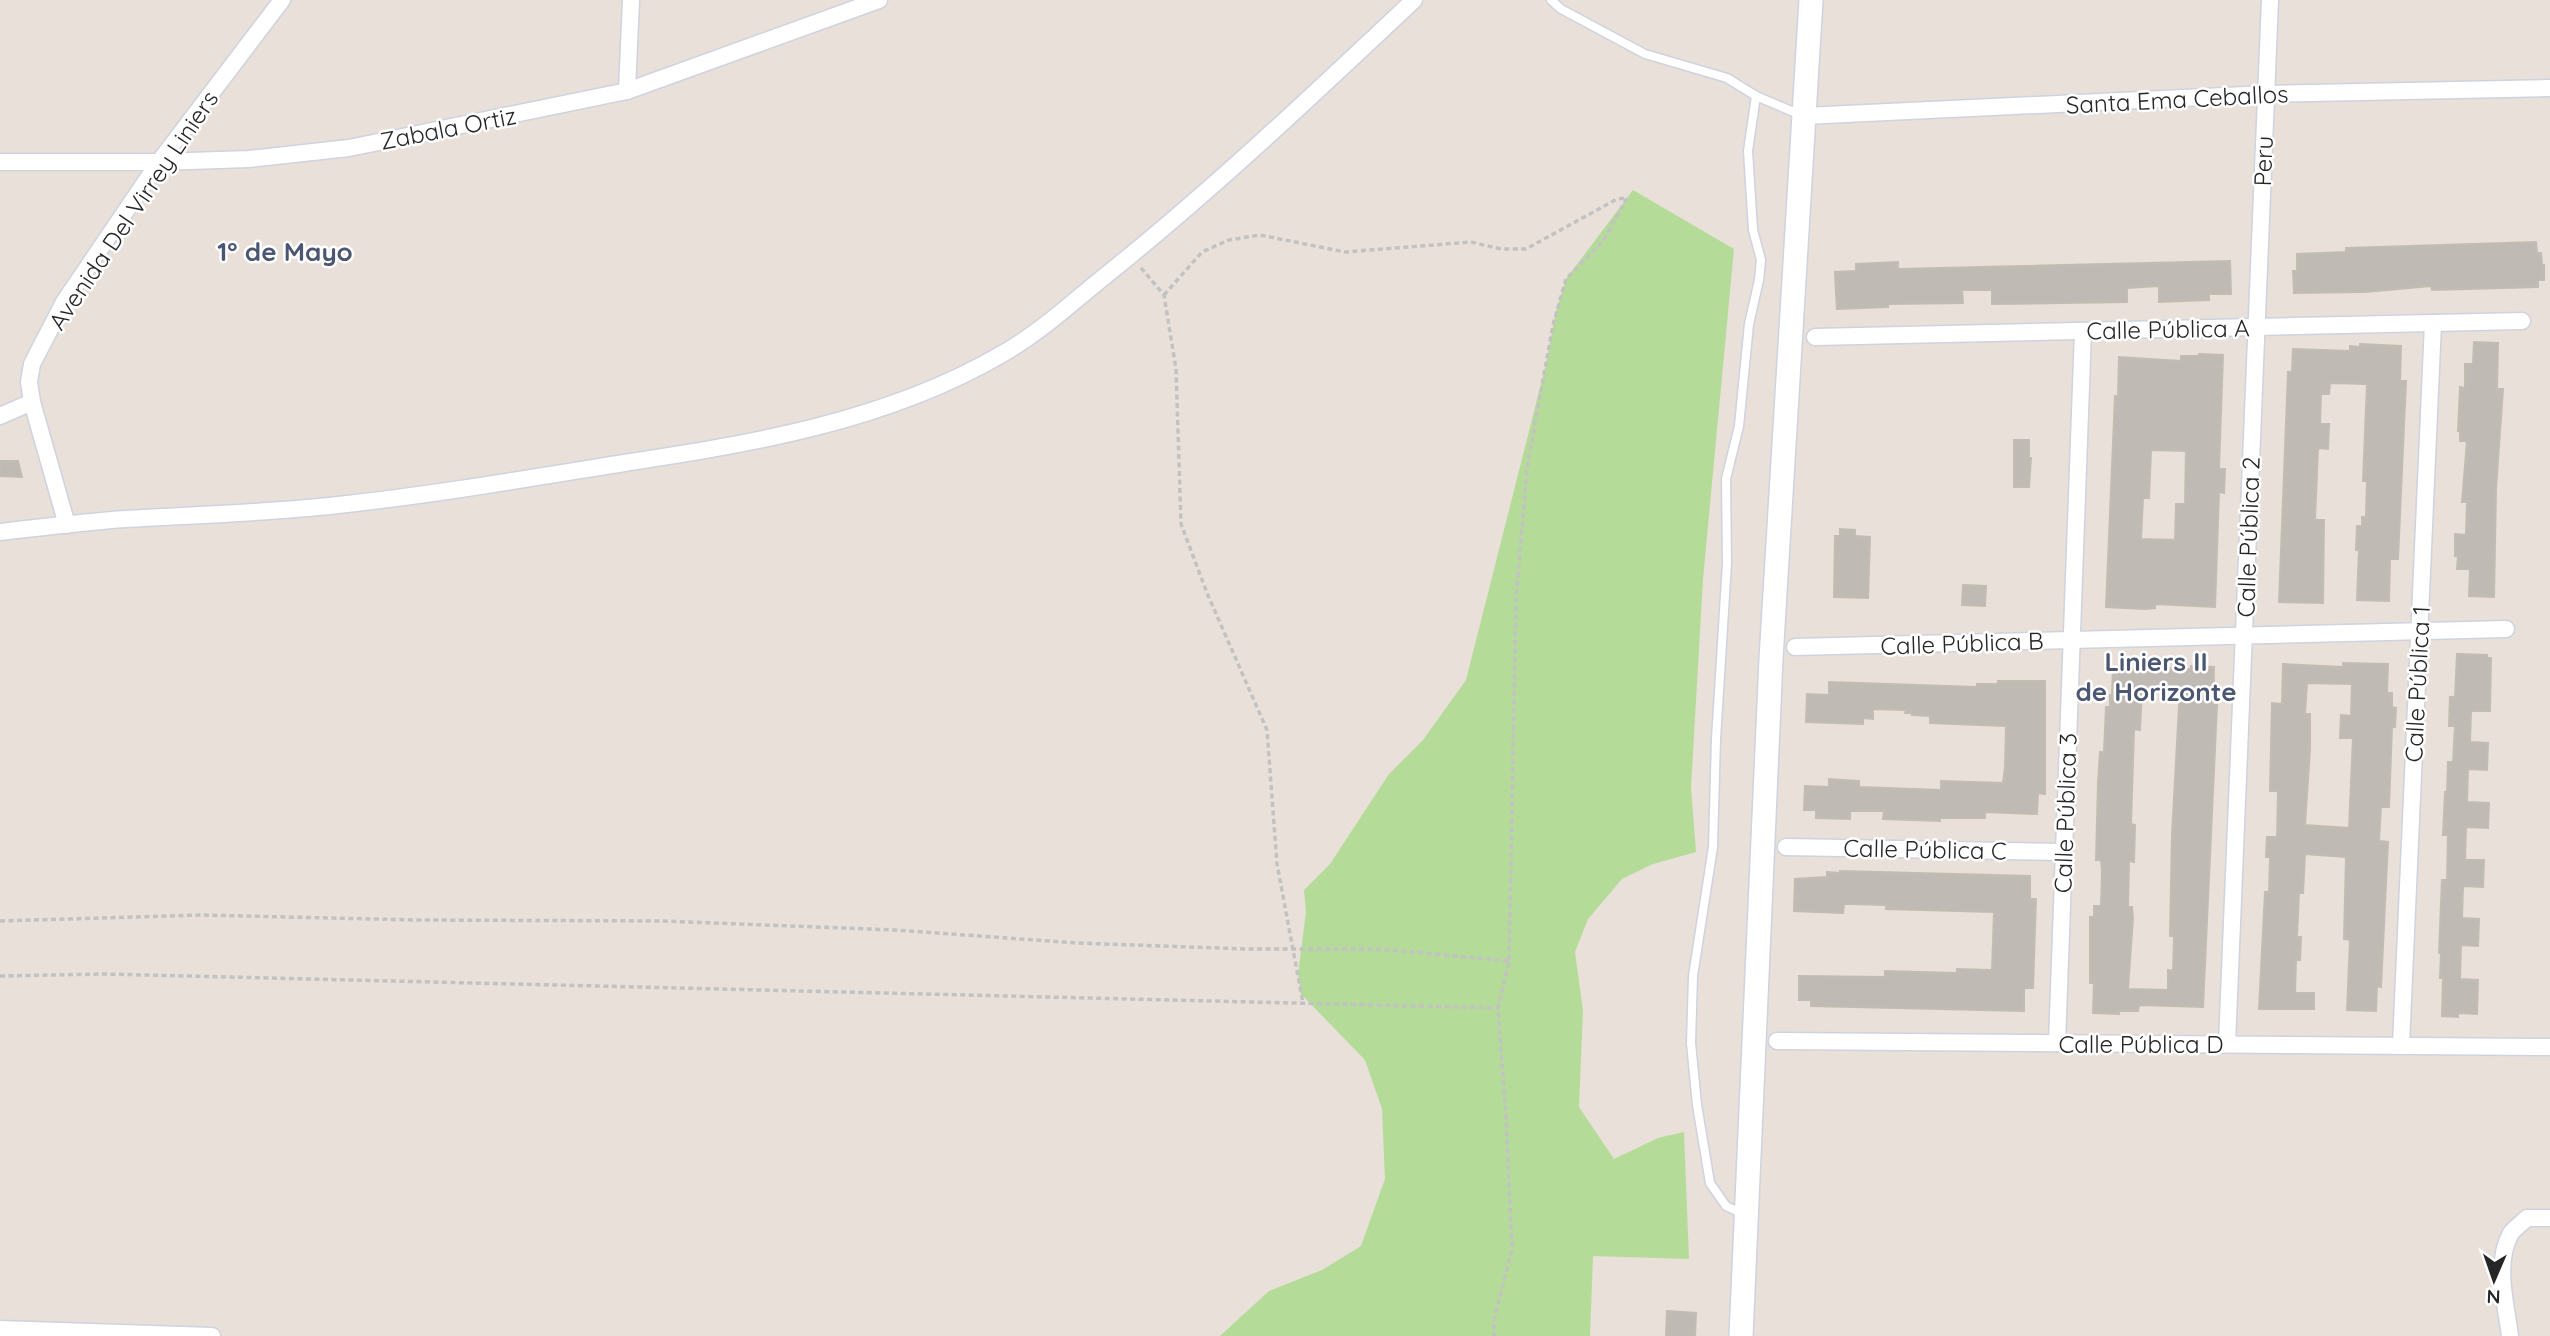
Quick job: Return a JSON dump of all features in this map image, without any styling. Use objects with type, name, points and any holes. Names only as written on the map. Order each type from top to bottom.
[{"type":"street","name":"Avenida Del Virrey Liniers","points":[[67,525],[32,402],[29,382],[32,364],[64,302],[159,162],[282,0]]},
{"type":"street","points":[[627,91],[631,0]]},
{"type":"street","name":"Zabala Ortiz","points":[[0,162],[249,159],[349,148],[627,91],[879,0]]},
{"type":"street","points":[[0,532],[337,505],[676,455],[801,432],[907,398],[956,378],[1003,354],[1043,326],[1286,121],[1414,0]]},
{"type":"street","points":[[1741,1336],[1771,672],[1811,0]]},
{"type":"street","name":"Peru","points":[[2261,239],[2270,0]]},
{"type":"street","name":"Santa Ema Ceballos","points":[[1804,117],[2266,94],[2550,88]]},
{"type":"street","name":"Calle Pública 2","points":[[2227,1044],[2261,239]]},
{"type":"street","name":"Calle Pública A","points":[[1815,337],[2522,321]]},
{"type":"street","name":"Calle Pública 1","points":[[2401,1045],[2433,323]]},
{"type":"street","name":"Calle Pública 3","points":[[2057,1043],[2083,331]]},
{"type":"street","points":[[0,416],[32,402]]},
{"type":"street","name":"Calle Pública B","points":[[1795,647],[2506,629]]},
{"type":"street","name":"Calle Pública C","points":[[1786,847],[2064,852]]},
{"type":"street","name":"Calle Pública D","points":[[1777,1041],[2550,1047]]},
{"type":"street","points":[[2510,1336],[2502,1267],[2505,1249],[2512,1232],[2527,1218],[2550,1218]]},
{"type":"street","points":[[0,1329],[212,1336]]},
{"type":"lane","points":[[1551,0],[1561,9],[1645,54],[1727,78],[1756,96],[1804,117]]},
{"type":"lane","points":[[1747,1216],[1727,1206],[1710,1183],[1697,1105],[1691,1043],[1693,976],[1713,847],[1716,738],[1727,563],[1727,479],[1739,426],[1749,324],[1761,260],[1753,230],[1748,151],[1756,96]]},
{"type":"path","points":[[1164,295],[1202,252],[1229,240],[1260,235],[1345,252],[1471,242],[1501,249],[1526,248],[1617,199],[1627,198],[1603,241],[1566,279],[1553,326],[1527,468],[1517,600],[1509,961],[1498,1008],[1512,1249],[1494,1320],[1494,1336]]},
{"type":"path","points":[[1130,255],[1164,295],[1176,369],[1181,524],[1207,593],[1267,730],[1277,864],[1303,1003]]},
{"type":"path","points":[[0,921],[201,915],[417,920],[662,921],[895,929],[1077,943],[1380,949],[1509,961]]},
{"type":"path","points":[[0,976],[105,974],[1498,1008]]},
{"type":"green space","points":[[1633,190],[1734,249],[1703,579],[1691,788],[1696,852],[1653,864],[1622,879],[1588,919],[1575,952],[1583,1011],[1579,1107],[1614,1159],[1658,1138],[1684,1132],[1689,1259],[1593,1256],[1590,1336],[1220,1336],[1269,1291],[1322,1270],[1361,1246],[1385,1179],[1382,1109],[1365,1060],[1301,994],[1298,974],[1306,912],[1304,890],[1330,864],[1389,774],[1423,740],[1466,680],[1566,279]]},
{"type":"building","points":[[2536,242],[2537,253],[2541,253],[2544,265],[2544,280],[2538,280],[2538,287],[2432,290],[2431,286],[2365,292],[2294,293],[2293,271],[2297,271],[2297,254],[2346,252],[2346,248]]},
{"type":"building","points":[[2230,261],[2231,294],[2209,294],[2209,300],[2159,302],[2159,286],[2127,288],[2127,302],[1992,304],[1992,290],[1962,290],[1963,303],[1888,304],[1888,307],[1837,309],[1835,272],[1856,271],[1856,264],[1898,262],[1898,269]]},
{"type":"building","points":[[2474,342],[2498,343],[2497,389],[2503,389],[2496,489],[2494,597],[2469,596],[2470,569],[2457,569],[2458,556],[2455,556],[2455,534],[2466,535],[2467,502],[2462,502],[2467,441],[2460,441],[2458,431],[2460,387],[2465,388],[2465,364],[2473,364]]},
{"type":"building","points":[[2360,344],[2401,346],[2400,381],[2406,381],[2398,559],[2390,559],[2389,601],[2357,600],[2357,526],[2362,526],[2362,517],[2366,517],[2367,481],[2363,481],[2367,384],[2330,383],[2329,394],[2321,394],[2320,424],[2329,424],[2328,449],[2318,448],[2315,520],[2324,520],[2323,603],[2279,602],[2288,372],[2292,372],[2293,349],[2350,351],[2350,346],[2360,347]]},
{"type":"building","points":[[2223,355],[2219,469],[2225,469],[2224,493],[2219,492],[2215,607],[2155,604],[2155,608],[2145,609],[2106,607],[2119,357],[2181,361],[2181,356]],"holes":[[[2151,450],[2186,451],[2185,504],[2176,504],[2175,540],[2141,539],[2143,498],[2149,498]]]},
{"type":"building","points":[[2014,440],[2029,440],[2029,487],[2014,487]]},
{"type":"building","points":[[0,461],[18,461],[22,477],[0,476]]},
{"type":"building","points":[[1840,529],[1855,530],[1855,536],[1870,537],[1868,598],[1834,597],[1835,536],[1840,536]]},
{"type":"building","points":[[1963,585],[1986,586],[1985,606],[1962,605]]},
{"type":"building","points":[[2457,654],[2487,655],[2487,658],[2491,658],[2490,711],[2471,711],[2470,742],[2488,743],[2487,770],[2468,769],[2467,802],[2489,803],[2488,828],[2466,827],[2465,860],[2484,860],[2483,887],[2463,886],[2462,918],[2479,919],[2478,946],[2461,945],[2460,979],[2478,980],[2477,1014],[2458,1013],[2458,1017],[2442,1016],[2443,978],[2440,978],[2439,953],[2442,880],[2447,880],[2448,835],[2443,835],[2445,792],[2448,762],[2453,762],[2455,726],[2449,726],[2450,697],[2455,697]]},
{"type":"building","points":[[2343,663],[2388,664],[2387,693],[2392,693],[2392,707],[2396,708],[2395,727],[2392,727],[2389,807],[2381,807],[2379,841],[2388,842],[2381,987],[2377,986],[2376,1011],[2347,1010],[2350,940],[2344,939],[2346,857],[2305,854],[2303,893],[2299,893],[2297,937],[2301,937],[2300,960],[2296,960],[2295,993],[2314,993],[2314,1009],[2259,1009],[2265,892],[2269,892],[2270,857],[2266,857],[2267,837],[2277,837],[2278,791],[2270,791],[2272,703],[2282,704],[2283,664],[2343,667]],"holes":[[[2307,683],[2352,684],[2351,716],[2341,715],[2340,738],[2353,738],[2349,828],[2305,825],[2310,749],[2310,714],[2305,714]]]},
{"type":"building","points":[[2191,666],[2214,667],[2213,705],[2217,705],[2203,1007],[2139,1005],[2138,1011],[2119,1011],[2119,1014],[2093,1013],[2090,917],[2094,917],[2094,906],[2101,906],[2101,860],[2096,860],[2098,783],[2100,752],[2104,752],[2106,707],[2110,707],[2112,695],[2113,667],[2169,672],[2169,668],[2191,669]],"holes":[[[2142,687],[2180,688],[2172,834],[2170,936],[2174,936],[2173,971],[2168,970],[2168,990],[2128,989],[2133,918],[2132,907],[2128,907],[2129,861],[2134,862],[2135,825],[2131,824],[2134,729],[2140,730]]]},
{"type":"building","points":[[1998,681],[2045,681],[2045,794],[2038,793],[2037,814],[1985,812],[1985,818],[1940,818],[1940,821],[1883,819],[1884,811],[1850,811],[1850,819],[1816,818],[1816,810],[1804,810],[1805,786],[1829,787],[1829,779],[1859,781],[1859,787],[1941,790],[1941,781],[2003,783],[2005,767],[2006,726],[1930,723],[1930,716],[1912,715],[1905,713],[1906,710],[1873,709],[1873,719],[1863,718],[1863,724],[1806,722],[1807,694],[1829,695],[1829,682],[1977,687],[1977,684],[1998,684]]},
{"type":"building","points":[[1827,872],[2030,876],[2030,899],[2036,899],[2033,988],[2024,988],[2024,1011],[1811,1006],[1811,1000],[1799,1000],[1799,976],[1885,977],[1885,971],[1957,973],[1957,969],[1992,970],[1994,912],[1886,909],[1886,905],[1853,904],[1844,904],[1843,913],[1794,911],[1795,879],[1827,877]]},
{"type":"building","points":[[1667,1311],[1696,1313],[1695,1336],[1666,1336]]},
{"type":"district","name":"1° de Mayo","points":[[285,251]]},
{"type":"district","name":"Liniers II de Horizonte","points":[[2156,676]]}]
